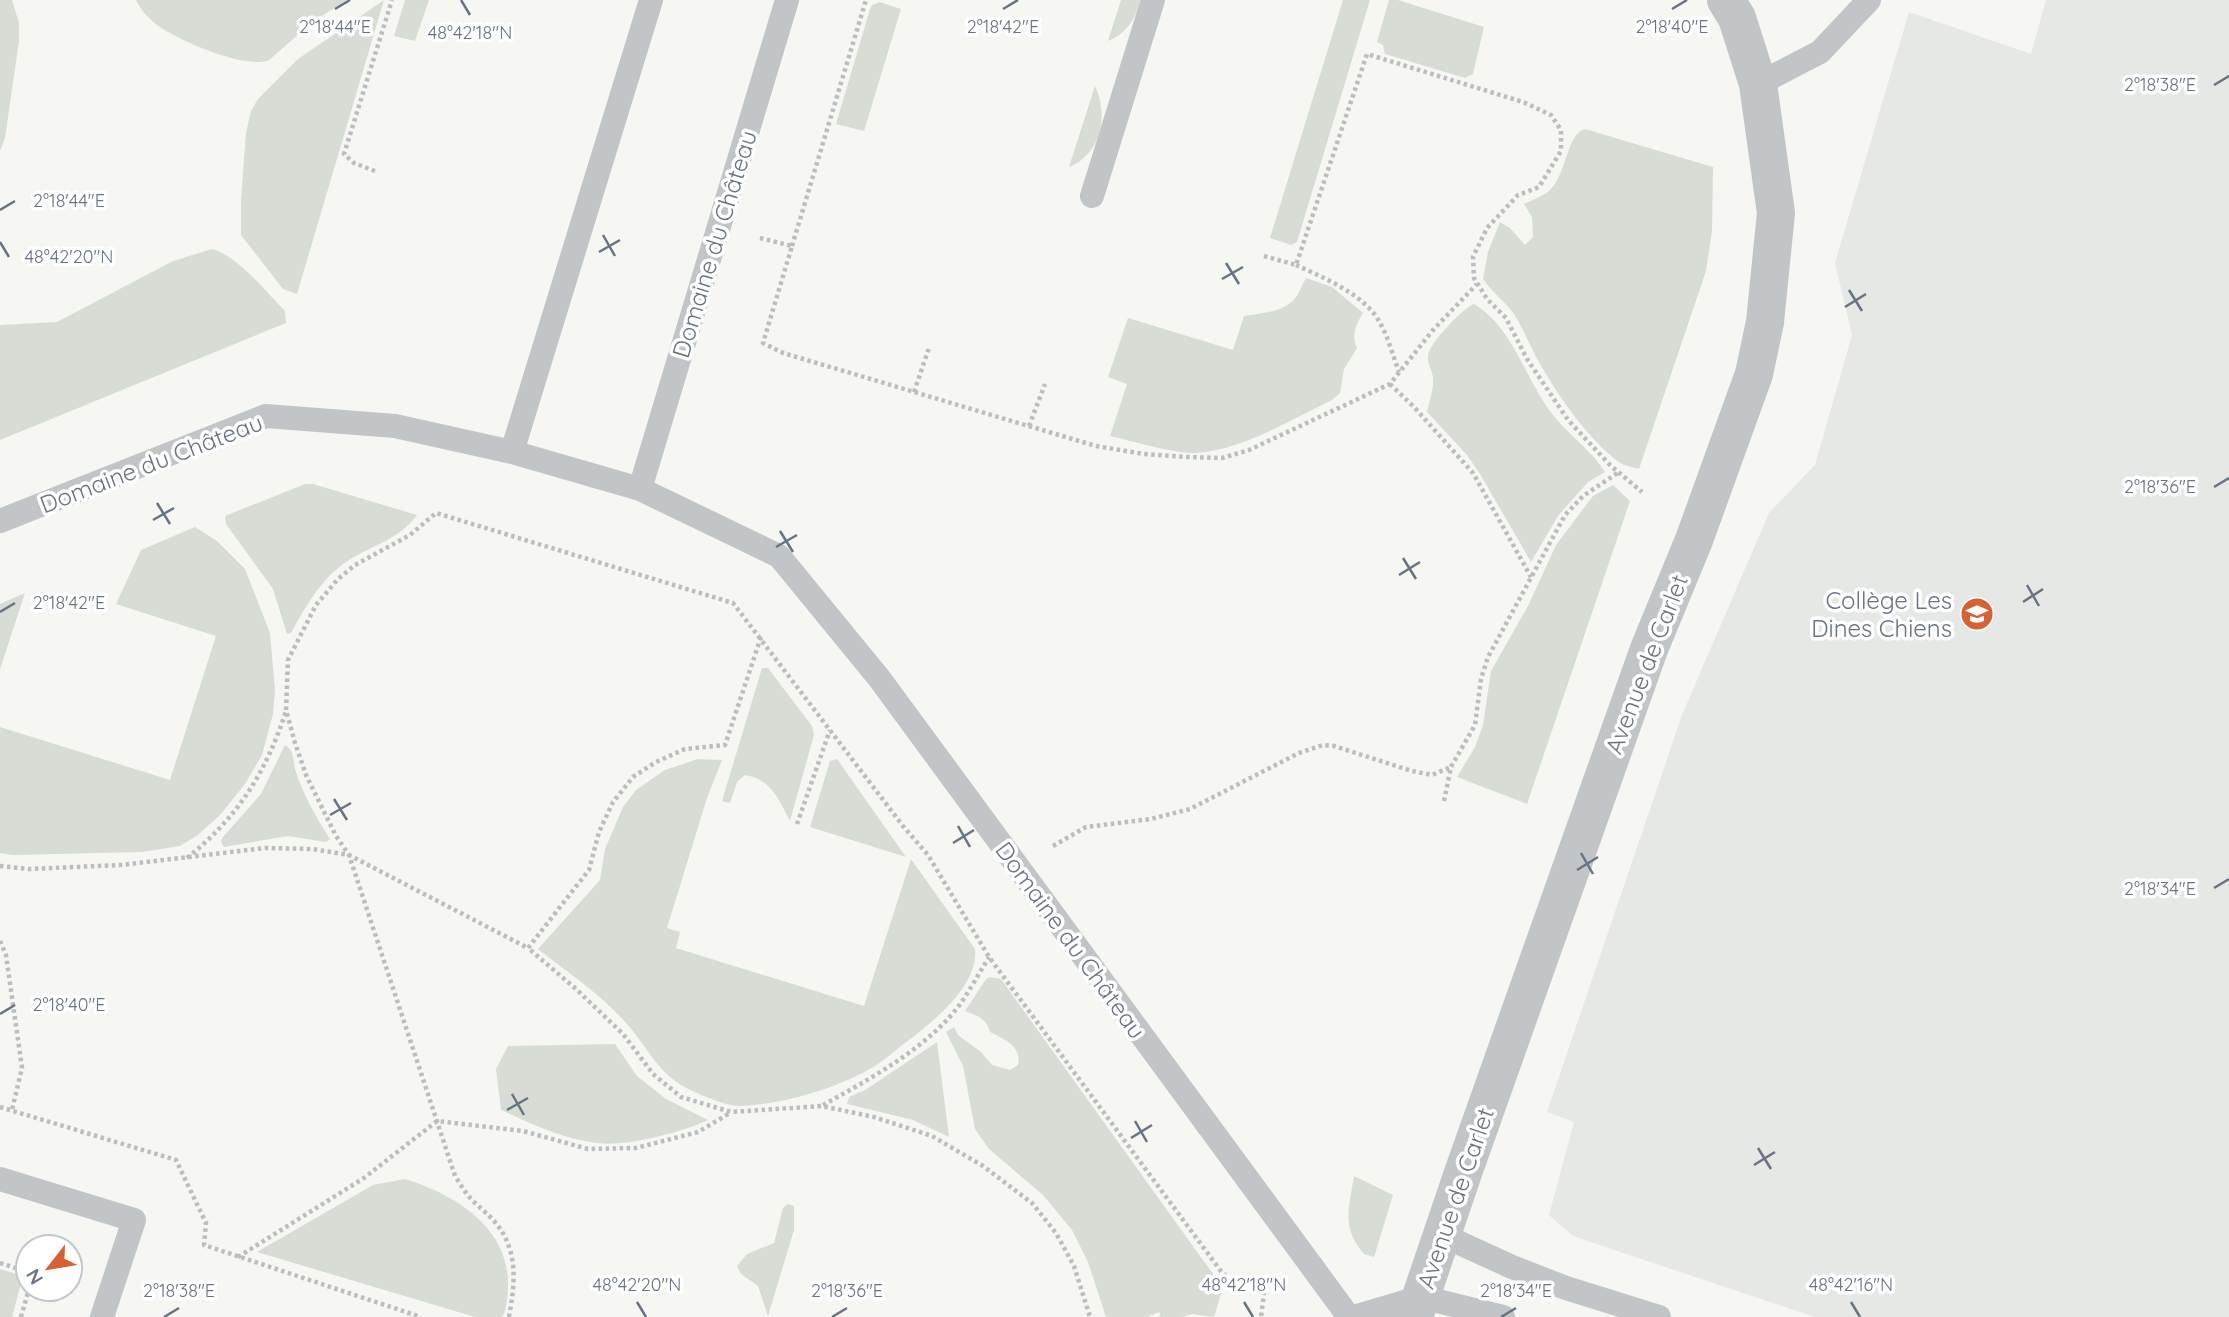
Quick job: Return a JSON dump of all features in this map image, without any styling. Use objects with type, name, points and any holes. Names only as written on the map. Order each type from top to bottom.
[{"type":"street","name":"Avenue de Carlet","points":[[1418,1307],[1649,649],[1694,540],[1754,374],[1765,322],[1776,214],[1758,84],[1737,18],[1726,0]]},
{"type":"lane","points":[[512,452],[651,0]]},
{"type":"lane","name":"Domaine du Château","points":[[640,489],[787,0]]},
{"type":"lane","points":[[1092,197],[1153,0]]},
{"type":"lane","points":[[1758,84],[1820,52],[1869,0]]},
{"type":"lane","name":"Domaine du Château","points":[[0,521],[266,416],[395,426],[512,452],[640,489],[779,556],[879,678],[1349,1317]]},
{"type":"lane","points":[[0,1180],[134,1220],[102,1317]]},
{"type":"lane","points":[[1442,1235],[1566,1288],[1659,1317]]},
{"type":"lane","points":[[1354,1317],[1418,1307],[1503,1317]]},
{"type":"path","points":[[375,172],[354,163],[344,154],[392,0]]},
{"type":"path","points":[[866,0],[762,343],[783,353],[1096,446],[1144,454],[1222,458],[1249,450],[1390,384],[1433,330],[1477,284]]},
{"type":"path","points":[[1296,265],[1367,54],[1523,102],[1550,115],[1561,130],[1561,151],[1539,187],[1518,195],[1487,228],[1473,257],[1474,278],[1487,299],[1506,317],[1527,359],[1568,419],[1642,492]]},
{"type":"path","points":[[719,227],[792,246]]},
{"type":"path","points":[[1264,256],[1296,265],[1342,289],[1369,307],[1380,323],[1400,372]]},
{"type":"path","points":[[914,392],[929,348]]},
{"type":"path","points":[[1029,426],[1045,384]]},
{"type":"path","points":[[1390,384],[1473,473],[1532,578]]},
{"type":"path","points":[[1444,801],[1451,767],[1475,725],[1481,679],[1488,657],[1565,515],[1583,496],[1619,472]]},
{"type":"path","points":[[187,859],[214,837],[252,788],[278,736],[286,710],[288,660],[316,605],[338,579],[355,565],[410,535],[436,513],[733,603],[928,855],[989,957],[1223,1274],[1265,1286],[1261,1317]]},
{"type":"path","points":[[528,948],[589,870],[599,832],[608,812],[633,777],[656,762],[685,749],[725,745],[761,637]]},
{"type":"path","points":[[286,710],[306,775],[349,855],[455,1176],[472,1199],[496,1223],[509,1244],[515,1265],[509,1317]]},
{"type":"path","points":[[797,824],[830,730]]},
{"type":"path","points":[[1020,871],[1047,849],[1086,827],[1151,819],[1190,809],[1299,753],[1323,745],[1432,775],[1451,767]]},
{"type":"path","points":[[0,866],[29,869],[107,866],[187,859],[265,848],[312,849],[349,855],[528,948],[623,1034],[653,1074],[681,1097],[731,1112],[822,1105],[874,1117],[932,1136],[983,1166],[1032,1203],[1056,1233],[1074,1266],[1090,1317]]},
{"type":"path","points":[[0,941],[6,955],[22,1068],[12,1110]]},
{"type":"path","points":[[822,1105],[877,1074],[941,1025],[961,1003],[989,957]]},
{"type":"path","points":[[0,1107],[176,1160],[206,1223],[205,1245],[421,1317]]},
{"type":"path","points":[[238,1257],[364,1178],[437,1121],[523,1131],[588,1149],[636,1148],[698,1132],[731,1112]]},
{"type":"shaded area","points":[[0,0],[12,0],[19,23],[19,41],[5,138],[0,151]]},
{"type":"shaded area","points":[[136,0],[347,0],[314,21],[269,60],[258,62],[212,52],[180,38],[154,22]]},
{"type":"shaded area","points":[[384,0],[297,294],[283,289],[241,235],[246,133],[251,111],[258,99],[298,59]]},
{"type":"shaded area","points":[[405,0],[429,0],[415,41],[394,36]]},
{"type":"shaded area","points":[[1121,0],[1140,0],[1129,25],[1108,41]]},
{"type":"shaded area","points":[[1343,0],[1370,0],[1297,242],[1291,245],[1270,238]]},
{"type":"shaded area","points":[[1389,0],[1398,0],[1484,27],[1473,74],[1465,78],[1385,54],[1383,45],[1377,42]]},
{"type":"shaded area","name":"Collège Les Dines Chiens","points":[[2046,0],[2229,0],[2229,1317],[1815,1317],[1573,1236],[1549,1215],[1574,1122],[1547,1112],[1682,715],[1769,513],[1815,465],[1852,335],[1835,263],[1909,12],[2031,54]]},
{"type":"shaded area","points":[[880,2],[901,9],[864,131],[836,124],[870,9],[872,5]]},
{"type":"shaded area","points":[[1095,86],[1101,109],[1099,133],[1089,153],[1069,167]]},
{"type":"shaded area","points":[[1585,129],[1713,167],[1712,231],[1706,271],[1639,469],[1619,462],[1585,429],[1564,403],[1513,313],[1483,279],[1488,252],[1500,222],[1510,228],[1525,245],[1533,237],[1532,217],[1524,204],[1547,193],[1555,184],[1574,139]]},
{"type":"shaded area","points":[[212,249],[231,259],[251,275],[285,311],[286,323],[0,440],[0,325],[57,322],[173,261]]},
{"type":"shaded area","points":[[1306,278],[1332,287],[1363,313],[1355,330],[1357,348],[1344,369],[1340,393],[1332,400],[1266,433],[1214,451],[1177,451],[1110,436],[1127,384],[1108,377],[1128,318],[1233,350],[1244,316],[1274,311],[1288,305],[1298,294]]},
{"type":"shaded area","points":[[1474,304],[1488,314],[1509,340],[1553,415],[1605,472],[1588,482],[1558,516],[1531,562],[1467,455],[1427,412],[1433,383],[1429,352],[1449,325]]},
{"type":"shaded area","points":[[305,484],[313,484],[417,515],[394,536],[339,567],[323,583],[291,633],[287,634],[273,589],[226,524],[225,516]]},
{"type":"shaded area","points":[[1613,485],[1630,501],[1527,804],[1457,777],[1475,747],[1483,725],[1491,671],[1528,606],[1556,545],[1593,496]]},
{"type":"shaded area","points":[[195,527],[217,541],[245,569],[270,633],[275,690],[273,714],[262,755],[245,784],[220,815],[198,835],[180,846],[142,852],[0,853],[0,727],[170,780],[216,636],[116,604],[141,550]]},
{"type":"shaded area","points":[[25,593],[0,669],[0,604]]},
{"type":"shaded area","points":[[762,668],[768,668],[812,726],[814,735],[790,821],[773,792],[754,777],[745,775],[737,782],[730,803],[722,801]]},
{"type":"shaded area","points":[[285,745],[292,752],[295,769],[306,797],[330,839],[326,842],[288,836],[224,847],[222,838],[261,794]]},
{"type":"shaded area","points":[[698,759],[722,760],[707,798],[667,928],[680,932],[676,948],[864,1006],[911,859],[975,949],[970,976],[953,1001],[919,1032],[861,1074],[791,1099],[755,1105],[739,1106],[706,1097],[681,1085],[668,1075],[617,1013],[538,949],[600,880],[605,849],[623,807],[636,790],[665,770]]},
{"type":"shaded area","points":[[837,759],[906,857],[810,827],[830,761]]},
{"type":"shaded area","points":[[990,977],[1001,979],[1218,1281],[1224,1284],[1214,1317],[1192,1314],[1183,1317],[1161,1317],[1159,1312],[1147,1317],[1106,1317],[1088,1262],[1072,1230],[1043,1195],[989,1149],[975,1129],[963,1066],[946,1032],[954,1027],[958,1035],[981,1052],[992,1065],[1010,1070],[1018,1065],[1019,1058],[1015,1048],[990,1032],[981,1018],[965,1011]]},
{"type":"shaded area","points":[[937,1042],[949,1137],[913,1120],[847,1104],[849,1097],[865,1090]]},
{"type":"shaded area","points":[[615,1044],[637,1076],[666,1099],[708,1120],[654,1138],[610,1144],[560,1134],[501,1110],[496,1069],[508,1046]]},
{"type":"shaded area","points":[[1354,1176],[1393,1195],[1374,1257],[1364,1254],[1349,1226]]},
{"type":"shaded area","points":[[405,1179],[424,1185],[459,1204],[489,1230],[506,1264],[508,1293],[502,1317],[475,1317],[257,1252],[373,1185]]},
{"type":"shaded area","points":[[788,1204],[794,1206],[794,1230],[768,1316],[758,1286],[741,1274],[737,1266],[747,1254],[774,1243],[783,1208]]},
{"type":"shaded area","points":[[0,1269],[14,1273],[16,1303],[12,1317],[0,1317]]},
{"type":"place","name":"Collège Les Dines Chiens","points":[[1977,614]]}]
